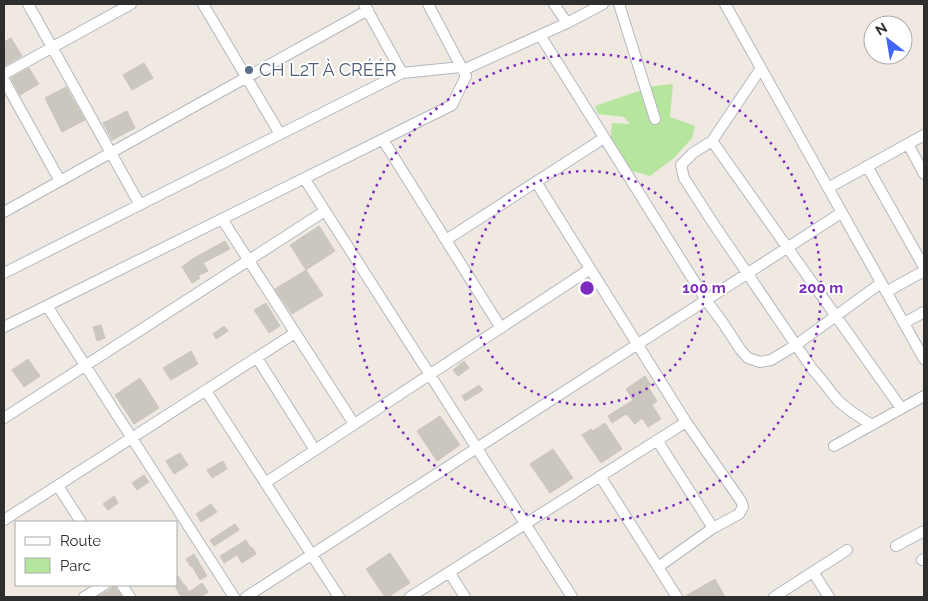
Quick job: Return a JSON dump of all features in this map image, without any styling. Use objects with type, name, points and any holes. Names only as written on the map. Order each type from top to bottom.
[{"type":"street","points":[[28,4],[140,204]]},
{"type":"street","points":[[4,74],[131,4]]},
{"type":"street","points":[[202,4],[280,134]]},
{"type":"street","points":[[4,327],[452,105],[466,76],[428,4]]},
{"type":"street","points":[[554,4],[567,22]]},
{"type":"street","points":[[5,270],[402,73],[462,69],[540,35],[603,4]]},
{"type":"street","points":[[619,4],[655,119]]},
{"type":"street","points":[[725,4],[924,358]]},
{"type":"street","points":[[4,212],[246,77],[366,7],[402,73]]},
{"type":"street","points":[[540,35],[706,300],[748,358],[760,362],[771,360],[796,345],[836,316],[884,288],[924,269],[867,166]]},
{"type":"street","points":[[761,68],[712,141],[693,153],[681,165],[684,178],[807,362],[837,400],[872,425]]},
{"type":"street","points":[[4,80],[60,180]]},
{"type":"street","points":[[828,188],[924,135]]},
{"type":"street","points":[[446,240],[604,138]]},
{"type":"street","points":[[383,140],[501,328]]},
{"type":"street","points":[[712,141],[901,408]]},
{"type":"street","points":[[908,144],[924,174]]},
{"type":"street","points":[[304,178],[572,597]]},
{"type":"street","points":[[536,182],[686,422],[741,501],[743,507],[739,514],[713,528],[658,567]]},
{"type":"street","points":[[4,418],[325,211]]},
{"type":"street","points":[[246,597],[841,213]]},
{"type":"street","points":[[222,219],[354,424]]},
{"type":"street","points":[[265,483],[590,269]]},
{"type":"street","points":[[47,306],[234,597]]},
{"type":"street","points":[[904,324],[924,312]]},
{"type":"street","points":[[4,520],[295,333]]},
{"type":"street","points":[[257,358],[315,450]]},
{"type":"street","points":[[206,390],[339,597]]},
{"type":"street","points":[[834,446],[924,396]]},
{"type":"street","points":[[410,597],[686,422]]},
{"type":"street","points":[[657,440],[713,528]]},
{"type":"street","points":[[600,476],[678,597]]},
{"type":"street","points":[[58,486],[80,521]]},
{"type":"street","points":[[896,546],[924,531]]},
{"type":"street","points":[[774,597],[847,550]]},
{"type":"street","points":[[449,572],[465,597]]},
{"type":"street","points":[[813,572],[829,597]]},
{"type":"street","points":[[84,597],[102,586]]},
{"type":"street","points":[[123,586],[130,597]]},
{"type":"green space","points":[[673,84],[670,117],[695,126],[692,138],[674,158],[650,176],[624,169],[621,154],[610,145],[612,123],[630,124],[624,117],[598,114],[595,106],[654,86]]},
{"type":"building","points":[[11,38],[22,56],[4,66],[4,42]]},
{"type":"building","points":[[144,63],[153,78],[132,90],[123,75]]},
{"type":"building","points":[[29,68],[39,84],[20,95],[11,78]]},
{"type":"building","points":[[66,87],[85,120],[62,132],[45,98]]},
{"type":"building","points":[[127,111],[135,128],[112,140],[103,123]]},
{"type":"building","points":[[319,226],[335,251],[306,270],[290,245]]},
{"type":"building","points":[[225,241],[230,249],[203,263],[208,271],[198,276],[200,278],[192,283],[182,267]]},
{"type":"building","points":[[306,270],[323,295],[292,314],[275,289]]},
{"type":"building","points":[[266,303],[280,326],[269,333],[254,310]]},
{"type":"building","points":[[101,325],[105,338],[97,341],[93,327]]},
{"type":"building","points":[[224,326],[228,331],[216,339],[213,334]]},
{"type":"building","points":[[191,351],[198,364],[171,380],[163,368]]},
{"type":"building","points":[[28,359],[40,376],[24,387],[12,370]]},
{"type":"building","points":[[464,361],[469,368],[458,376],[453,370]]},
{"type":"building","points":[[645,376],[651,385],[648,387],[657,401],[652,405],[661,419],[648,427],[642,418],[635,424],[626,414],[612,423],[608,416],[633,400],[626,389]]},
{"type":"building","points":[[140,378],[159,408],[134,424],[115,395]]},
{"type":"building","points":[[479,385],[483,390],[465,401],[462,396]]},
{"type":"building","points":[[440,416],[460,445],[437,461],[417,431]]},
{"type":"building","points":[[605,423],[622,449],[601,463],[582,435],[591,429],[593,431]]},
{"type":"building","points":[[553,449],[573,478],[550,493],[530,464]]},
{"type":"building","points":[[180,453],[188,465],[174,474],[166,461]]},
{"type":"building","points":[[223,461],[227,469],[212,478],[207,470]]},
{"type":"building","points":[[144,475],[149,482],[137,490],[132,483]]},
{"type":"building","points":[[114,496],[118,503],[108,510],[103,504]]},
{"type":"building","points":[[211,504],[217,512],[201,522],[196,514]]},
{"type":"building","points":[[235,524],[239,530],[214,546],[210,540]]},
{"type":"building","points":[[246,540],[256,554],[242,563],[237,555],[224,563],[220,556]]},
{"type":"building","points":[[390,553],[410,583],[385,597],[366,569]]},
{"type":"building","points":[[194,554],[207,576],[200,580],[186,559]]},
{"type":"building","points":[[178,576],[189,592],[202,583],[208,592],[201,597],[181,597],[176,588],[178,586]]},
{"type":"building","points":[[715,579],[725,597],[684,597]]},
{"type":"building","points":[[115,586],[122,597],[97,597]]},
{"type":"place","name":"CH L2T À CRÉÉR","points":[[249,70]]}]
